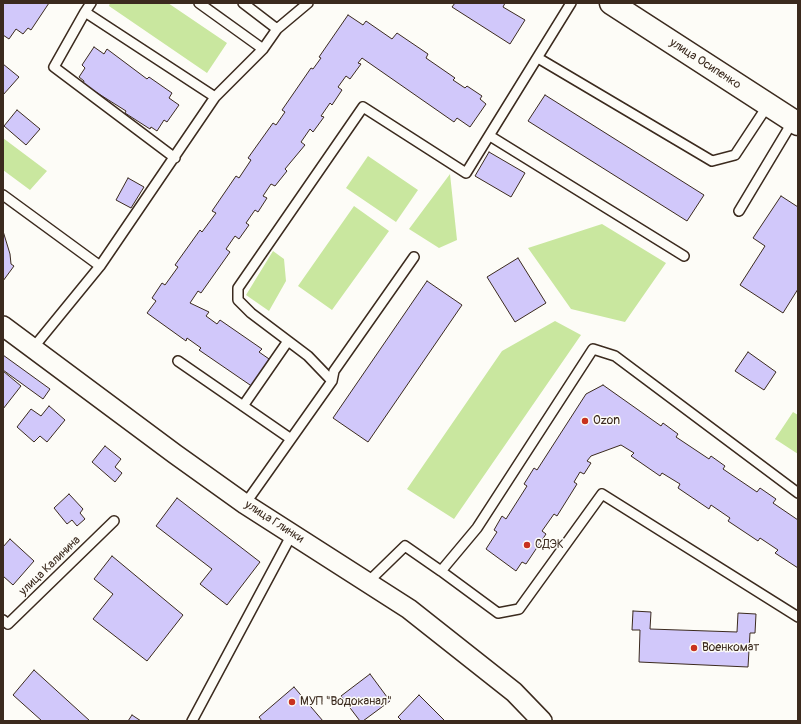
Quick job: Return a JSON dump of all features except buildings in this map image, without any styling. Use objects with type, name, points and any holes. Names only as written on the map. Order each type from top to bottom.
[{"type":"street","name":"улица Осипенко","points":[[611,3],[796,123]]},
{"type":"street","name":"улица Глинки","points":[[3,326],[245,504],[410,609],[508,687],[542,721]]},
{"type":"lane","points":[[91,3],[54,67],[175,158]]},
{"type":"lane","points":[[199,3],[263,49]]},
{"type":"lane","points":[[243,3],[277,29]]},
{"type":"lane","points":[[33,348],[100,266],[175,158],[215,97],[263,49],[277,29],[308,3]]},
{"type":"lane","points":[[332,382],[308,356],[251,313],[238,300],[238,288],[363,107],[466,173],[571,3]]},
{"type":"lane","points":[[85,12],[215,97]]},
{"type":"lane","points":[[538,58],[712,161],[735,155],[768,104]]},
{"type":"lane","points":[[739,211],[796,123]]},
{"type":"lane","points":[[490,136],[684,256]]},
{"type":"lane","points":[[3,195],[100,266]]},
{"type":"lane","points":[[245,504],[332,382],[334,371],[414,257]]},
{"type":"lane","points":[[243,406],[288,341]]},
{"type":"lane","points":[[441,571],[477,528],[593,349],[614,356],[798,493]]},
{"type":"lane","points":[[178,361],[291,439]]},
{"type":"lane","points":[[368,582],[405,546],[498,613],[519,609],[602,494],[798,617]]},
{"type":"lane","name":"улица Калинина","points":[[3,620],[8,624],[114,520]]},
{"type":"lane","points":[[192,721],[292,534]]},
{"type":"green space","points":[[110,3],[168,3],[227,43],[207,73],[109,6]]},
{"type":"green space","points":[[3,138],[47,171],[30,190],[3,170]]},
{"type":"green space","points":[[368,156],[418,190],[396,222],[346,188]]},
{"type":"green space","points":[[450,174],[457,240],[439,248],[409,229]]},
{"type":"green space","points":[[354,206],[389,231],[332,310],[298,286]]},
{"type":"green space","points":[[602,224],[666,263],[625,322],[571,309],[528,248]]},
{"type":"green space","points":[[273,251],[284,259],[286,281],[269,311],[246,295]]},
{"type":"green space","points":[[555,321],[581,335],[454,519],[407,489],[502,351]]},
{"type":"green space","points":[[793,412],[798,415],[798,454],[775,439]]},
{"type":"place","name":"Ozon","points":[[585,421]]},
{"type":"place","name":"СДЭК","points":[[527,545]]},
{"type":"place","name":"Военкомат","points":[[694,648]]},
{"type":"place","name":"МУП \"Водоканал\"","points":[[292,702]]}]
